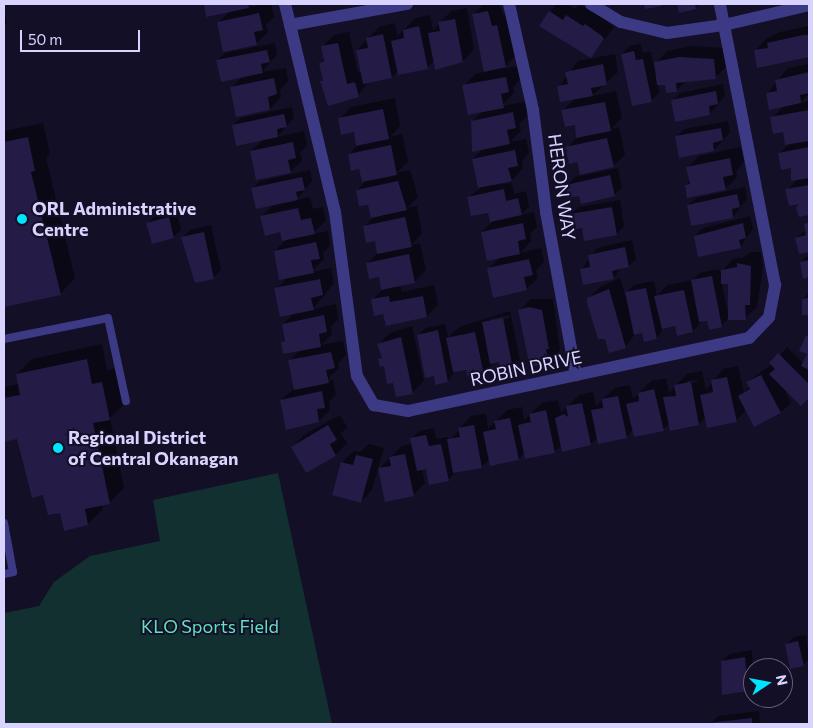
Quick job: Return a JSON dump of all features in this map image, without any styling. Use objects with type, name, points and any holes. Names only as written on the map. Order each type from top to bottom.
[{"type":"street","name":"ROBIN DRIVE","points":[[285,4],[335,212],[357,376],[374,405],[408,411],[749,338],[769,317],[775,285],[720,4]]},
{"type":"street","points":[[290,26],[406,4]]},
{"type":"street","name":"HERON WAY","points":[[509,4],[533,110],[546,212],[576,375]]},
{"type":"street","points":[[591,4],[620,22],[667,33],[724,24],[809,5]]},
{"type":"lane","points":[[4,339],[108,318],[126,401]]},
{"type":"lane","points":[[4,523],[14,572],[4,574]]},
{"type":"green space","name":"KLO Sports Field","points":[[278,473],[332,724],[4,724],[4,613],[39,606],[54,582],[90,556],[160,541],[153,500]]},
{"type":"building","points":[[204,4],[248,4],[249,8],[206,17]]},
{"type":"building","points":[[644,4],[661,4],[662,6],[645,9]]},
{"type":"building","points":[[677,4],[695,4],[696,9],[679,13]]},
{"type":"building","points":[[488,11],[492,26],[497,25],[506,67],[484,72],[472,14]]},
{"type":"building","points":[[549,11],[563,20],[566,15],[583,26],[585,24],[602,36],[604,39],[591,58],[539,26]]},
{"type":"building","points":[[259,13],[263,30],[254,32],[257,45],[223,52],[217,22]]},
{"type":"building","points":[[455,19],[463,62],[435,70],[428,33],[440,31],[438,22]]},
{"type":"building","points":[[419,26],[428,69],[398,75],[391,41],[404,38],[403,30]]},
{"type":"building","points":[[383,34],[392,78],[363,84],[356,50],[368,48],[366,38]]},
{"type":"building","points":[[808,35],[809,57],[757,68],[754,50],[768,48],[767,43]]},
{"type":"building","points":[[338,43],[347,84],[355,82],[359,97],[328,106],[320,81],[323,81],[319,63],[324,61],[321,46]]},
{"type":"building","points":[[267,50],[270,62],[261,64],[263,73],[221,82],[216,60]]},
{"type":"building","points":[[634,51],[636,60],[643,59],[652,102],[632,106],[621,54]]},
{"type":"building","points":[[679,57],[714,59],[716,79],[676,83],[677,92],[666,93],[665,85],[657,85],[654,62]]},
{"type":"building","points":[[603,64],[607,85],[591,88],[593,96],[560,102],[557,86],[568,84],[565,72]]},
{"type":"building","points":[[809,72],[809,93],[800,95],[801,103],[769,110],[766,93],[777,91],[775,80]]},
{"type":"building","points":[[506,77],[509,92],[501,94],[504,108],[468,115],[462,85]]},
{"type":"building","points":[[274,78],[277,94],[268,97],[270,110],[236,117],[230,87]]},
{"type":"building","points":[[716,91],[718,104],[709,106],[710,115],[675,122],[671,100]]},
{"type":"building","points":[[605,102],[611,131],[576,138],[575,125],[565,127],[561,110]]},
{"type":"building","points":[[383,109],[389,139],[356,146],[354,132],[341,135],[338,118]]},
{"type":"building","points":[[809,110],[809,141],[785,145],[783,132],[773,134],[770,117]]},
{"type":"building","points":[[513,112],[516,128],[507,130],[510,144],[472,152],[471,121]]},
{"type":"building","points":[[284,114],[287,127],[277,129],[278,137],[236,146],[232,125]]},
{"type":"building","points":[[721,128],[723,140],[713,143],[714,151],[679,158],[675,136]]},
{"type":"building","name":"ORL Administrative Centre","points":[[28,137],[35,171],[31,172],[61,295],[4,307],[4,142]]},
{"type":"building","points":[[607,138],[614,167],[580,175],[577,162],[569,164],[565,147]]},
{"type":"building","points":[[293,142],[296,158],[288,160],[291,173],[256,180],[250,151]]},
{"type":"building","points":[[391,145],[397,175],[362,182],[359,169],[351,171],[348,154]]},
{"type":"building","points":[[809,147],[809,178],[791,181],[791,168],[781,170],[778,153]]},
{"type":"building","points":[[515,150],[518,166],[508,168],[512,181],[478,188],[472,159]]},
{"type":"building","points":[[730,158],[733,175],[723,177],[726,190],[687,198],[685,185],[690,184],[686,167]]},
{"type":"building","points":[[610,175],[615,196],[581,204],[579,196],[569,198],[566,185]]},
{"type":"building","points":[[302,177],[305,190],[296,192],[298,200],[256,209],[251,188]]},
{"type":"building","points":[[398,181],[407,210],[371,218],[368,205],[359,206],[356,190]]},
{"type":"building","points":[[809,185],[809,215],[799,217],[796,208],[799,204],[789,206],[785,189]]},
{"type":"building","points":[[504,189],[506,201],[518,198],[522,215],[490,222],[488,213],[471,216],[467,197]]},
{"type":"building","points":[[737,194],[740,207],[732,209],[733,218],[691,226],[687,205]]},
{"type":"building","points":[[612,207],[617,235],[584,241],[582,228],[572,230],[570,214]]},
{"type":"building","points":[[298,208],[301,220],[311,218],[315,234],[282,241],[280,232],[265,236],[260,216]]},
{"type":"building","points":[[169,217],[174,238],[152,244],[146,223]]},
{"type":"building","points":[[405,217],[412,247],[377,254],[375,241],[366,243],[363,226]]},
{"type":"building","points":[[809,222],[809,252],[799,254],[795,238],[806,235],[804,224]]},
{"type":"building","points":[[523,223],[526,239],[518,241],[520,254],[487,261],[481,232]]},
{"type":"building","points":[[743,223],[746,238],[739,240],[741,248],[698,257],[694,236]]},
{"type":"building","points":[[204,232],[214,279],[195,283],[181,237]]},
{"type":"building","points":[[316,242],[320,259],[311,260],[314,273],[279,280],[274,251]]},
{"type":"building","points":[[625,247],[629,267],[612,271],[614,279],[583,285],[580,269],[590,267],[588,255]]},
{"type":"building","points":[[409,254],[415,283],[381,290],[379,277],[369,279],[366,263]]},
{"type":"building","points":[[529,259],[533,275],[524,277],[527,290],[493,298],[487,268]]},
{"type":"building","points":[[809,260],[809,277],[803,279],[800,262]]},
{"type":"building","points":[[737,263],[751,266],[750,305],[745,305],[746,320],[728,320],[728,284],[721,284],[721,270],[737,267]]},
{"type":"building","points":[[712,276],[722,327],[709,330],[707,321],[699,322],[691,280]]},
{"type":"building","points":[[320,279],[323,295],[311,298],[314,310],[280,317],[274,288]]},
{"type":"building","points":[[646,288],[657,339],[644,342],[642,333],[634,335],[625,292]]},
{"type":"building","points":[[609,289],[626,348],[609,353],[605,339],[598,339],[587,298]]},
{"type":"building","points":[[684,290],[693,332],[677,336],[675,326],[662,329],[654,296]]},
{"type":"building","points":[[389,296],[390,302],[423,296],[427,317],[386,326],[383,314],[374,316],[371,299]]},
{"type":"building","points":[[809,298],[809,315],[802,315],[802,299]]},
{"type":"building","points":[[529,307],[542,310],[549,349],[546,349],[549,363],[530,367],[518,310]]},
{"type":"building","points":[[324,315],[327,332],[319,334],[321,347],[283,354],[281,342],[285,341],[282,324]]},
{"type":"building","points":[[503,318],[513,369],[501,371],[499,362],[490,364],[482,322]]},
{"type":"building","points":[[438,330],[448,382],[435,385],[434,376],[425,378],[417,335]]},
{"type":"building","points":[[475,332],[484,375],[468,378],[466,370],[453,372],[446,338]]},
{"type":"building","points":[[806,335],[809,337],[809,370],[801,366],[807,354],[799,351]]},
{"type":"building","points":[[401,337],[413,394],[396,397],[393,383],[387,384],[384,366],[380,367],[378,359],[382,358],[377,344]]},
{"type":"building","points":[[331,352],[335,368],[326,370],[329,383],[294,390],[288,360]]},
{"type":"building","points":[[778,353],[809,384],[809,398],[801,406],[769,374],[775,369],[769,363]]},
{"type":"building","name":"Regional District of Central Okanagan","points":[[87,359],[92,384],[102,382],[110,420],[93,423],[110,504],[85,509],[88,525],[64,531],[60,513],[48,515],[43,495],[32,498],[17,439],[4,442],[4,398],[20,395],[16,374]]},
{"type":"building","points":[[761,375],[781,413],[754,427],[738,396],[750,389],[746,382]]},
{"type":"building","points":[[727,377],[737,422],[707,428],[700,395],[713,392],[711,380]]},
{"type":"building","points":[[691,382],[699,425],[670,431],[663,397],[676,396],[674,385]]},
{"type":"building","points":[[654,389],[664,431],[634,437],[626,404],[639,401],[638,393]]},
{"type":"building","points":[[322,391],[325,408],[317,409],[319,422],[286,430],[280,400]]},
{"type":"building","points":[[618,396],[627,438],[598,444],[591,410],[603,408],[602,399]]},
{"type":"building","points":[[582,403],[591,445],[562,452],[555,418],[564,414],[568,417],[566,406]]},
{"type":"building","points":[[546,410],[555,453],[525,459],[518,425],[531,422],[529,414]]},
{"type":"building","points":[[510,418],[519,460],[490,466],[483,432],[496,429],[494,421]]},
{"type":"building","points":[[328,425],[337,440],[330,444],[336,456],[306,473],[291,447]]},
{"type":"building","points":[[474,425],[482,468],[453,473],[447,439],[460,437],[458,428]]},
{"type":"building","points":[[426,435],[429,446],[441,444],[449,481],[429,485],[426,469],[417,471],[410,438]]},
{"type":"building","points":[[405,454],[414,496],[385,502],[378,468],[391,466],[389,457]]},
{"type":"building","points":[[356,455],[373,459],[361,503],[332,495],[341,462],[353,465]]},
{"type":"building","points":[[798,641],[804,666],[793,668],[793,658],[788,658],[785,644]]},
{"type":"building","points":[[745,657],[743,658],[743,692],[722,695],[721,661]]},
{"type":"building","points":[[752,718],[752,724],[708,724],[708,723]]},
{"type":"place","name":"ORL Administrative Centre","points":[[22,219]]},
{"type":"place","name":"Regional District of Central Okanagan","points":[[58,448]]}]
